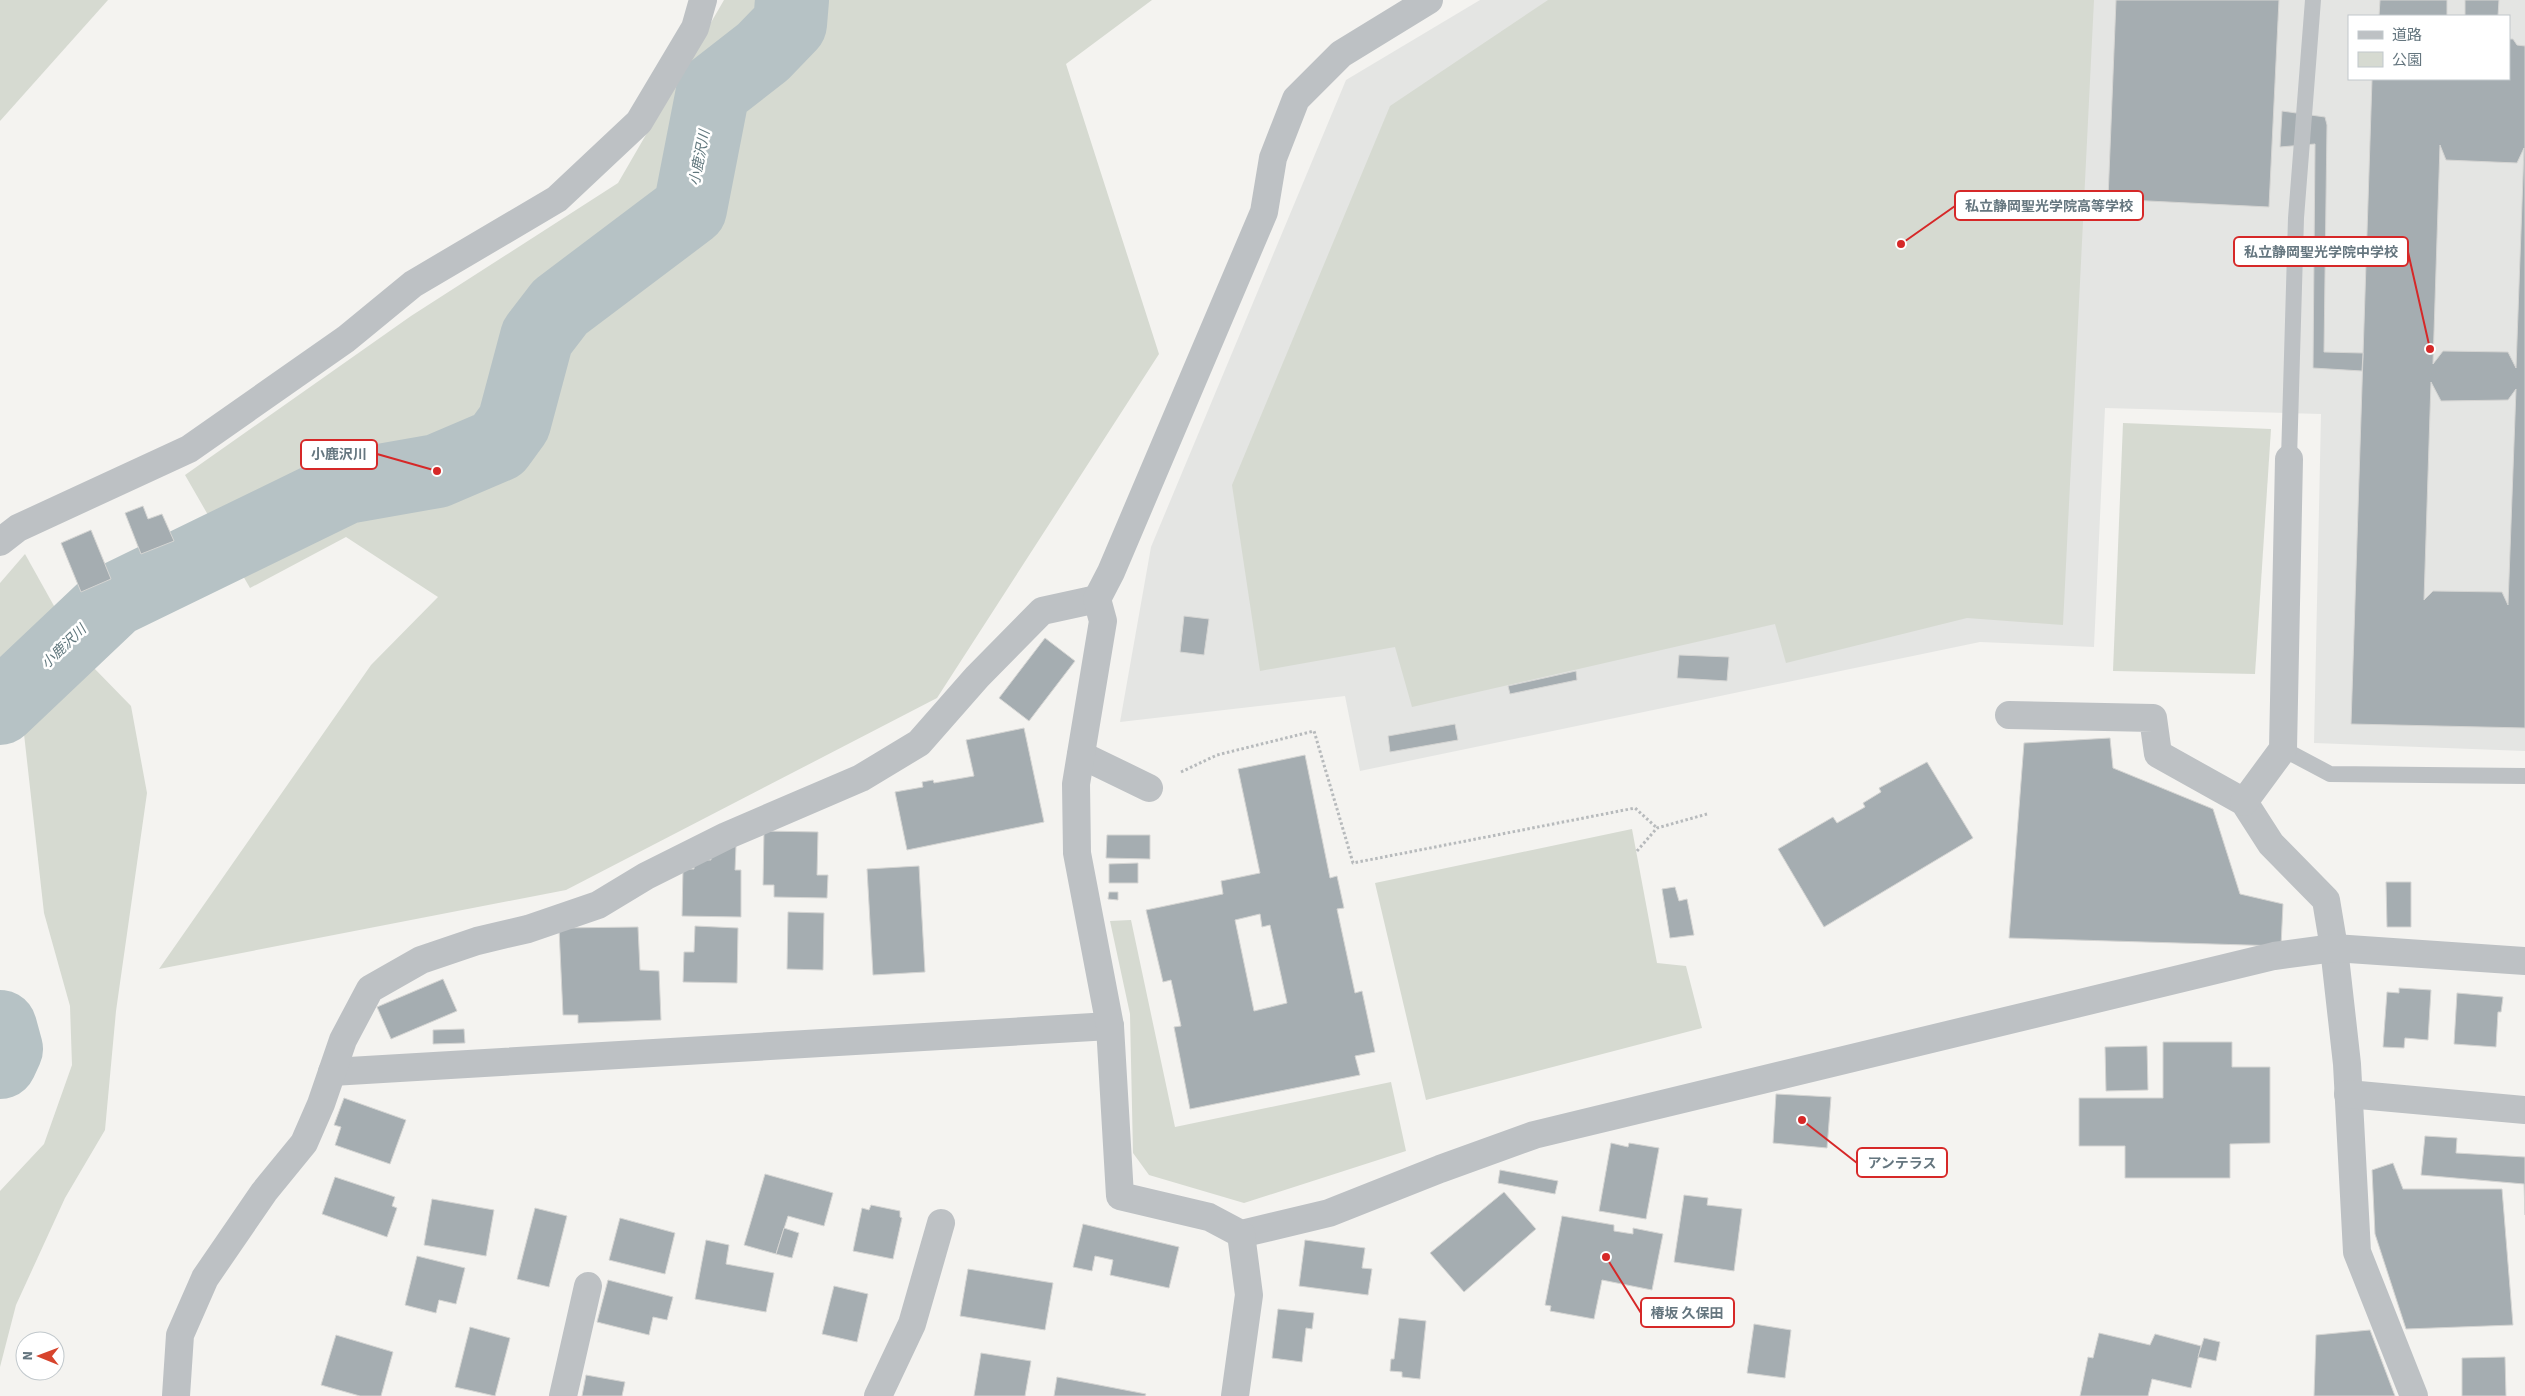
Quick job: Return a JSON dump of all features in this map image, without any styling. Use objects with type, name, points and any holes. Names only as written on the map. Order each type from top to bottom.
[{"type":"street","points":[[0,542],[18,528],[190,450],[346,339],[413,284],[557,199],[639,122],[695,28],[703,0]]},
{"type":"street","points":[[1429,0],[1341,54],[1296,99],[1273,158],[1264,212],[1111,572],[1097,599],[1103,621],[1076,784],[1077,853],[1110,1026],[1120,1196],[1209,1217],[1241,1234],[1329,1213],[1440,1168],[1534,1135],[2264,958],[2334,948],[2525,961]]},
{"type":"street","points":[[2244,802],[2284,749],[2288,459]]},
{"type":"street","points":[[176,1396],[180,1335],[205,1278],[264,1192],[304,1143],[343,1040],[370,989],[421,960],[477,941],[528,929],[598,905],[646,876],[726,836],[861,778],[919,743],[977,676],[1042,611],[1097,599]]},
{"type":"street","points":[[2009,715],[2153,718],[2158,754],[2244,802],[2271,844],[2326,900],[2334,948],[2348,1094],[2357,1252],[2414,1396]]},
{"type":"street","points":[[1081,755],[1149,788]]},
{"type":"street","points":[[332,1072],[1110,1026]]},
{"type":"street","points":[[2348,1094],[2525,1110]]},
{"type":"street","points":[[878,1396],[912,1324],[941,1223]]},
{"type":"street","points":[[1235,1396],[1249,1296],[1241,1234]]},
{"type":"street","points":[[563,1396],[588,1286]]},
{"type":"lane","points":[[2288,459],[2296,218],[2313,0]]},
{"type":"lane","points":[[2284,749],[2330,774],[2525,776]]},
{"type":"path","points":[[1149,788],[1217,755],[1314,731],[1353,863],[1634,808],[1657,828]]},
{"type":"path","points":[[1636,851],[1657,828],[1707,814]]},
{"type":"shaded area","points":[[1480,0],[2525,0],[2525,751],[2314,743],[2321,414],[2105,408],[2094,647],[1980,642],[1360,771],[1345,696],[1120,722],[1151,547],[1346,80]]},
{"type":"green space","points":[[0,0],[108,0],[0,121]]},
{"type":"green space","points":[[724,0],[1152,0],[1066,64],[1159,354],[937,698],[566,890],[159,969],[371,665],[438,597],[346,537],[250,588],[185,475],[411,316],[618,183]]},
{"type":"green space","points":[[1548,0],[2094,0],[2063,625],[1967,618],[1786,663],[1775,624],[1412,707],[1395,647],[1260,671],[1232,485],[1390,106]]},
{"type":"green space","points":[[2123,423],[2271,429],[2255,674],[2113,671]]},
{"type":"green space","points":[[25,554],[68,631],[0,697],[0,583]]},
{"type":"green space","points":[[92,666],[131,706],[147,793],[116,1011],[105,1130],[65,1198],[16,1305],[0,1367],[0,1191],[44,1144],[72,1065],[70,1006],[44,913],[24,734]]},
{"type":"green space","points":[[1632,829],[1657,963],[1686,966],[1702,1028],[1426,1100],[1375,883]]},
{"type":"green space","points":[[1131,920],[1175,1127],[1391,1082],[1406,1151],[1244,1203],[1149,1175],[1133,1153],[1130,1014],[1110,921]]},
{"type":"building","points":[[2116,0],[2279,0],[2269,207],[2108,199]]},
{"type":"building","points":[[2380,0],[2447,0],[2447,15],[2379,15]]},
{"type":"building","points":[[2465,0],[2499,0],[2498,15],[2465,15]]},
{"type":"building","points":[[2510,39],[2513,39],[2517,45],[2525,46],[2525,728],[2351,724],[2372,80],[2510,80]],"holes":[[[2440,145],[2446,160],[2517,163],[2524,148],[2516,368],[2508,352],[2443,351],[2433,364]],[[2431,382],[2441,401],[2508,400],[2516,389],[2508,605],[2502,592],[2433,591],[2424,600]]]},
{"type":"building","points":[[2282,111],[2325,117],[2327,125],[2324,352],[2363,353],[2362,371],[2313,368],[2315,144],[2280,147]]},
{"type":"building","points":[[143,506],[148,519],[162,514],[174,541],[141,554],[125,513]]},
{"type":"building","points":[[91,530],[111,579],[81,592],[61,543]]},
{"type":"building","points":[[1184,616],[1209,619],[1204,655],[1180,652]]},
{"type":"building","points":[[1045,638],[1075,661],[1029,721],[999,698]]},
{"type":"building","points":[[1679,655],[1729,657],[1727,681],[1677,678]]},
{"type":"building","points":[[1576,671],[1577,680],[1510,694],[1508,686]]},
{"type":"building","points":[[1455,724],[1458,740],[1390,752],[1388,736]]},
{"type":"building","points":[[1024,728],[1044,822],[907,850],[895,792],[923,787],[922,782],[933,780],[934,783],[974,776],[966,740]]},
{"type":"building","points":[[2110,738],[2113,768],[2213,809],[2240,894],[2283,904],[2281,946],[2009,938],[2024,743]]},
{"type":"building","points":[[1305,755],[1330,878],[1337,876],[1344,908],[1337,909],[1355,993],[1362,991],[1375,1052],[1355,1056],[1360,1075],[1190,1109],[1174,1027],[1181,1026],[1171,980],[1163,982],[1146,910],[1223,894],[1221,881],[1260,873],[1238,769]],"holes":[[[1260,914],[1262,927],[1270,925],[1287,1003],[1254,1011],[1235,920]]]},
{"type":"building","points":[[1927,762],[1973,838],[1824,927],[1778,849],[1833,817],[1837,823],[1865,807],[1863,803],[1881,792],[1879,788]]},
{"type":"building","points":[[764,831],[818,832],[817,875],[828,875],[827,898],[774,897],[774,885],[763,885]]},
{"type":"building","points":[[1107,835],[1150,835],[1150,859],[1106,858]]},
{"type":"building","points":[[711,846],[736,846],[735,870],[741,870],[741,917],[682,916],[683,869],[694,869],[694,860],[711,860]]},
{"type":"building","points":[[1138,863],[1138,883],[1109,883],[1109,864]]},
{"type":"building","points":[[919,866],[925,972],[873,975],[867,869]]},
{"type":"building","points":[[2386,882],[2411,882],[2411,927],[2387,927]]},
{"type":"building","points":[[1675,887],[1679,901],[1687,899],[1694,935],[1670,938],[1662,889]]},
{"type":"building","points":[[1109,892],[1118,892],[1118,900],[1108,899]]},
{"type":"building","points":[[788,912],[824,913],[823,970],[787,969]]},
{"type":"building","points":[[695,926],[738,928],[737,983],[683,982],[684,952],[694,952]]},
{"type":"building","points":[[638,927],[640,970],[659,971],[661,1020],[578,1023],[578,1015],[563,1015],[559,928]]},
{"type":"building","points":[[443,979],[457,1011],[391,1039],[377,1007]]},
{"type":"building","points":[[2399,988],[2431,990],[2428,1040],[2405,1038],[2404,1048],[2383,1047],[2387,992],[2399,993]]},
{"type":"building","points":[[2457,993],[2503,997],[2501,1012],[2498,1012],[2496,1047],[2454,1044]]},
{"type":"building","points":[[464,1029],[465,1043],[433,1044],[433,1030]]},
{"type":"building","points":[[2163,1042],[2232,1042],[2232,1067],[2270,1067],[2270,1143],[2230,1144],[2230,1178],[2125,1178],[2125,1146],[2079,1146],[2079,1098],[2163,1098]]},
{"type":"building","points":[[2147,1046],[2148,1090],[2106,1091],[2105,1047]]},
{"type":"building","points":[[1776,1094],[1831,1097],[1827,1148],[1773,1143]]},
{"type":"building","points":[[344,1098],[406,1120],[390,1164],[335,1145],[341,1127],[334,1125]]},
{"type":"building","points":[[2425,1136],[2457,1138],[2456,1153],[2525,1157],[2525,1215],[2524,1184],[2421,1175]]},
{"type":"building","points":[[1611,1143],[1628,1147],[1629,1143],[1659,1148],[1646,1219],[1599,1211]]},
{"type":"building","points":[[2393,1163],[2403,1189],[2502,1189],[2513,1325],[2406,1329],[2375,1234],[2372,1170]]},
{"type":"building","points":[[1500,1170],[1558,1181],[1555,1194],[1498,1183]]},
{"type":"building","points":[[765,1174],[833,1193],[824,1226],[788,1216],[776,1254],[744,1245]]},
{"type":"building","points":[[335,1177],[395,1197],[392,1206],[397,1208],[387,1237],[322,1214]]},
{"type":"building","points":[[1504,1192],[1536,1229],[1464,1292],[1430,1253]]},
{"type":"building","points":[[1684,1195],[1708,1198],[1707,1205],[1742,1209],[1734,1271],[1674,1262]]},
{"type":"building","points":[[432,1199],[494,1210],[486,1256],[424,1245]]},
{"type":"building","points":[[871,1205],[900,1211],[900,1217],[902,1218],[893,1259],[853,1251],[862,1208],[869,1210]]},
{"type":"building","points":[[535,1208],[567,1216],[549,1287],[517,1279]]},
{"type":"building","points":[[1562,1216],[1614,1225],[1614,1231],[1633,1234],[1633,1228],[1663,1234],[1652,1290],[1602,1280],[1594,1319],[1550,1311],[1551,1306],[1545,1305]]},
{"type":"building","points":[[620,1218],[675,1233],[665,1274],[609,1260]]},
{"type":"building","points":[[1083,1224],[1179,1247],[1169,1288],[1110,1275],[1113,1260],[1095,1256],[1092,1271],[1073,1267]]},
{"type":"building","points":[[784,1228],[799,1233],[792,1258],[776,1254]]},
{"type":"building","points":[[706,1240],[729,1245],[726,1264],[774,1273],[766,1312],[695,1299]]},
{"type":"building","points":[[1305,1240],[1365,1248],[1362,1268],[1372,1269],[1368,1295],[1299,1286]]},
{"type":"building","points":[[417,1256],[465,1268],[456,1304],[439,1300],[436,1313],[405,1305]]},
{"type":"building","points":[[968,1269],[1053,1283],[1045,1330],[960,1316]]},
{"type":"building","points":[[608,1280],[673,1297],[667,1320],[653,1317],[649,1335],[597,1322]]},
{"type":"building","points":[[834,1286],[868,1294],[857,1342],[822,1334]]},
{"type":"building","points":[[1278,1309],[1314,1313],[1312,1329],[1306,1328],[1302,1362],[1272,1358]]},
{"type":"building","points":[[1399,1318],[1426,1321],[1420,1379],[1402,1377],[1402,1372],[1390,1371],[1391,1359],[1394,1359]]},
{"type":"building","points":[[1754,1324],[1791,1330],[1785,1378],[1747,1373]]},
{"type":"building","points":[[470,1327],[510,1338],[495,1396],[455,1387]]},
{"type":"building","points":[[2370,1330],[2395,1396],[2314,1396],[2316,1335]]},
{"type":"building","points":[[2099,1333],[2150,1345],[2155,1334],[2201,1346],[2191,1388],[2152,1379],[2148,1396],[2080,1396],[2088,1357],[2093,1358]]},
{"type":"building","points":[[336,1335],[393,1352],[381,1396],[360,1396],[321,1385]]},
{"type":"building","points":[[2204,1338],[2220,1342],[2216,1361],[2198,1357]]},
{"type":"building","points":[[981,1353],[1031,1361],[1025,1396],[974,1396]]},
{"type":"building","points":[[2505,1357],[2506,1396],[2462,1396],[2462,1358]]},
{"type":"building","points":[[586,1375],[625,1382],[622,1396],[582,1396]]},
{"type":"building","points":[[1057,1377],[1146,1394],[1145,1396],[1054,1396]]},
{"type":"waterway","name":"小鹿沢川","points":[[0,708],[114,600],[346,487],[437,471],[498,445],[514,423],[537,337],[560,307],[690,209],[713,91],[763,52],[790,24],[792,0]]},
{"type":"waterway","name":"小鹿沢川","points":[[0,1027],[6,1049],[0,1062]]},
{"type":"place","name":"私立静岡聖光学院高等学校","points":[[1901,244]]},
{"type":"place","name":"私立静岡聖光学院中学校","points":[[2430,349]]},
{"type":"place","name":"小鹿沢川","points":[[437,471]]},
{"type":"place","name":"アンテラス","points":[[1802,1120]]},
{"type":"place","name":"椿坂 久保田","points":[[1606,1257]]}]
